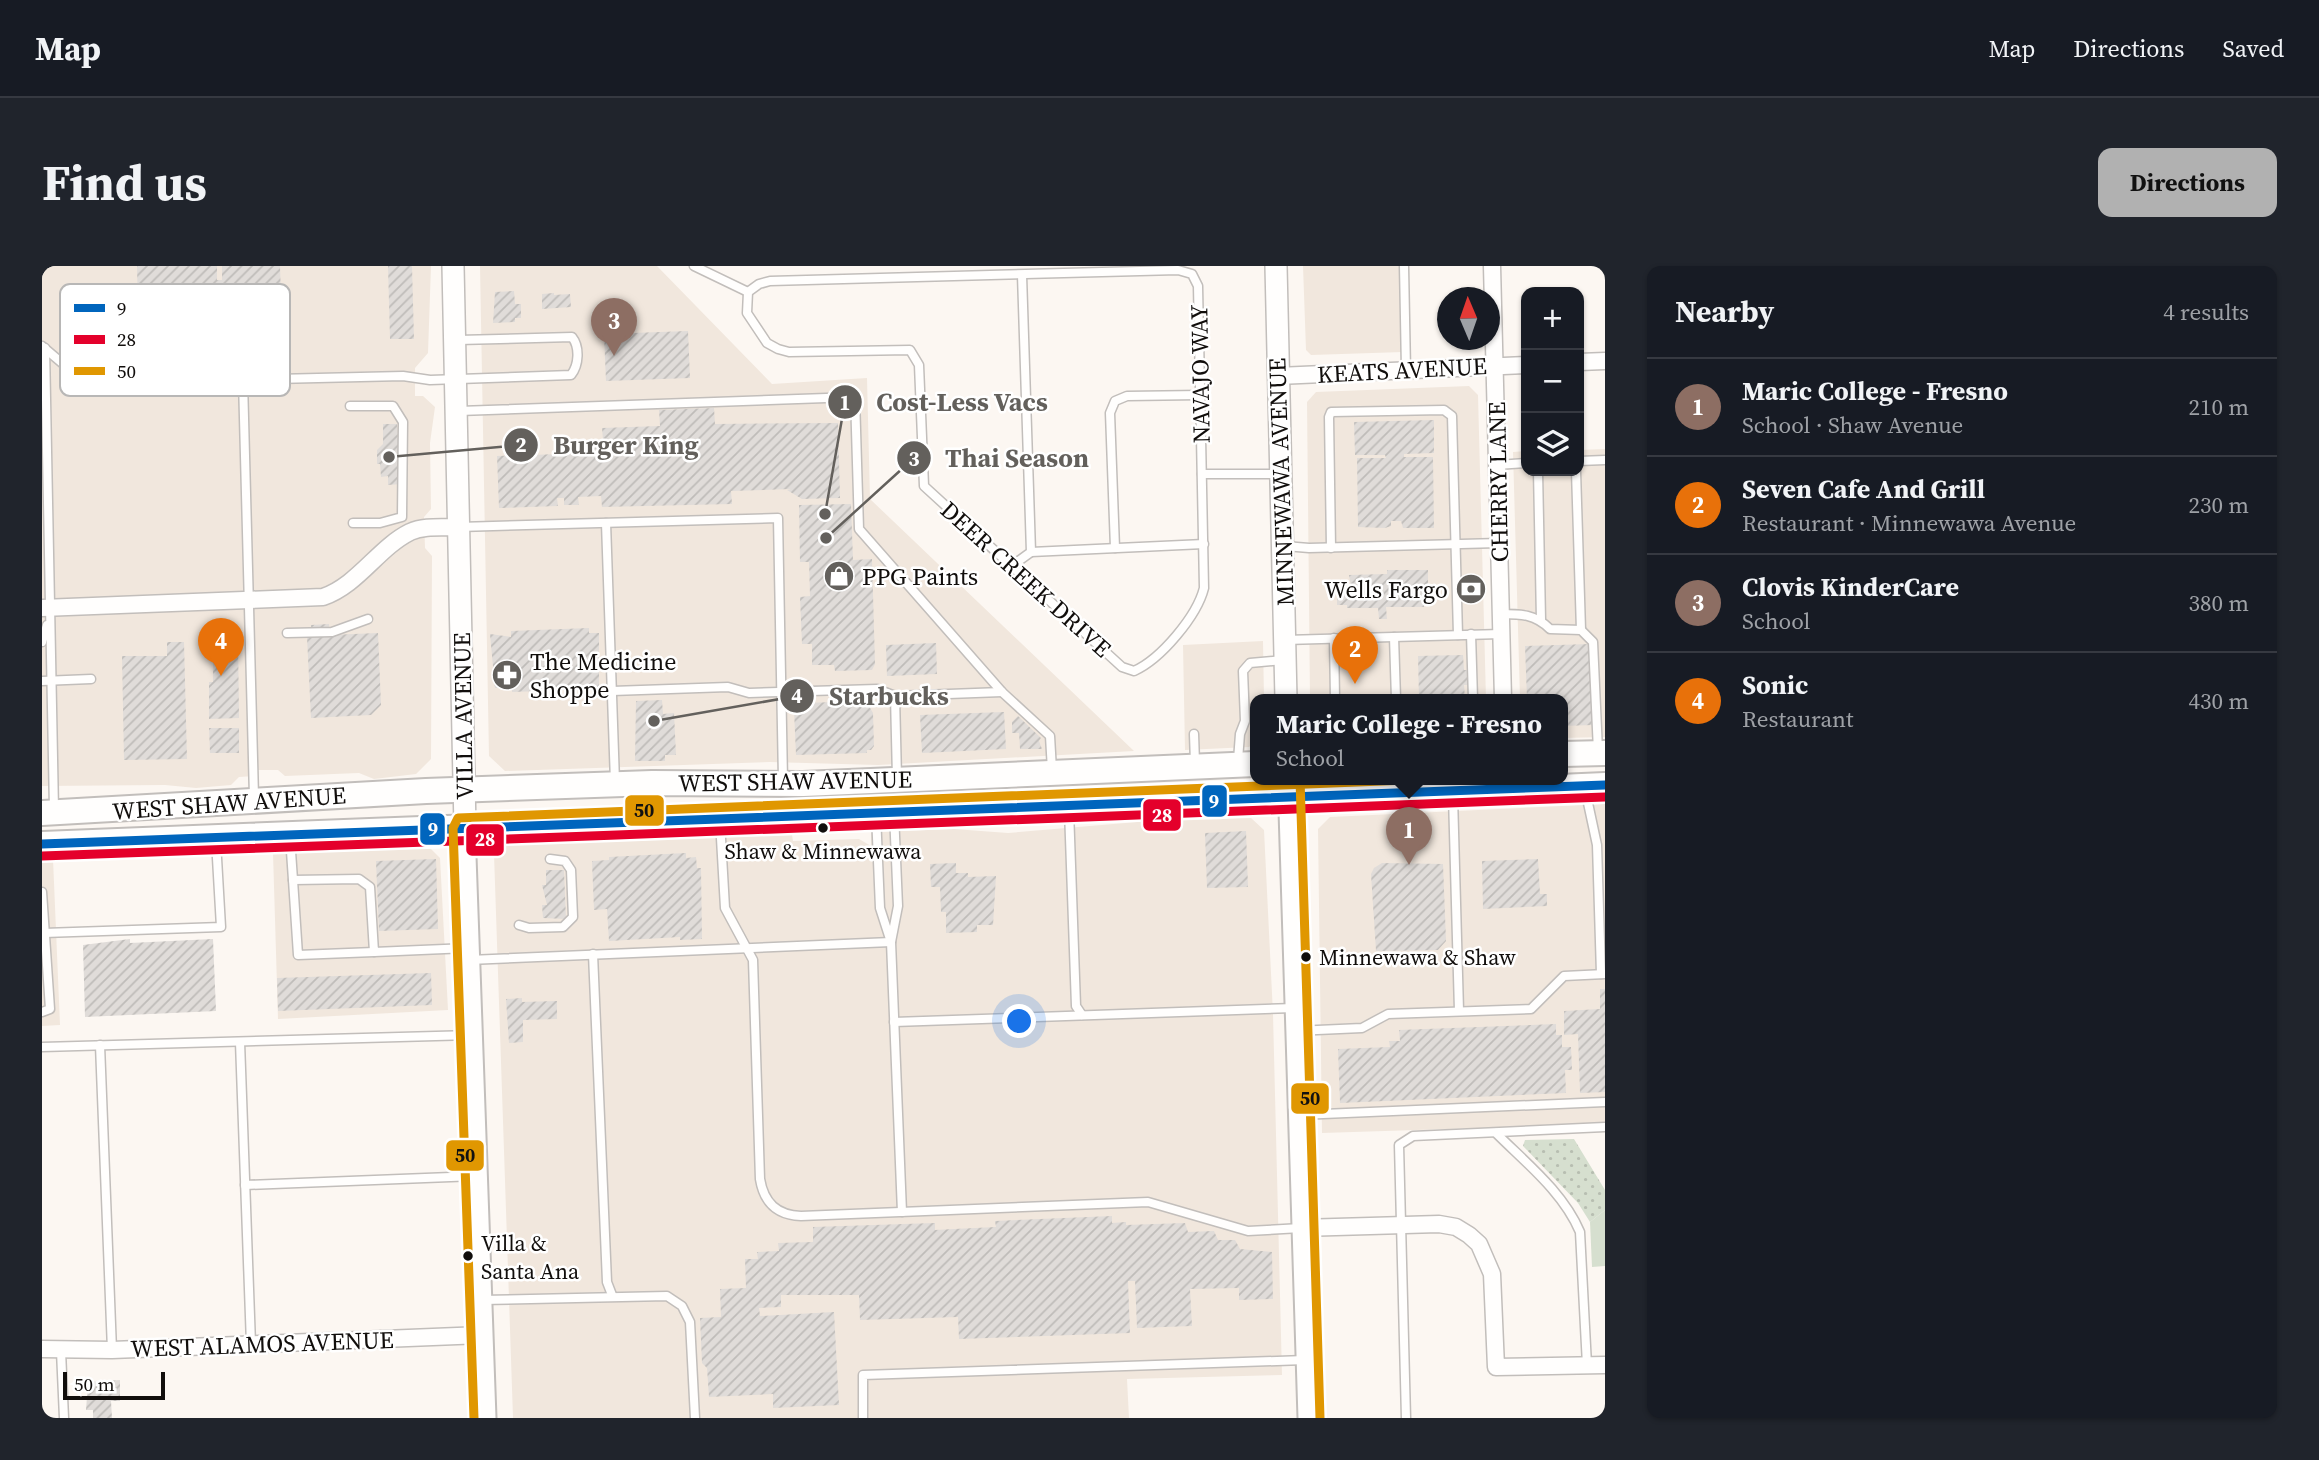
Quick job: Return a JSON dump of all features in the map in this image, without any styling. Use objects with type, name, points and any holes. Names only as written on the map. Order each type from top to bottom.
[{"type":"main road","name":"VILLA AVENUE","points":[[453,266],[465,828]]},
{"type":"main road","name":"MINNEWAWA AVENUE","points":[[1276,266],[1286,694]]},
{"type":"main road","points":[[1568,754],[1601,753]]},
{"type":"main road","name":"WEST SHAW AVENUE","points":[[46,817],[254,799],[615,784],[783,785],[897,781],[1246,764]]},
{"type":"main road","points":[[885,811],[885,798],[893,795],[1030,788],[1052,772]]},
{"type":"main road","points":[[720,817],[738,802],[855,798],[865,790],[865,781]]},
{"type":"main road","name":"WEST SHAW AVENUE","points":[[42,844],[885,811],[1069,807],[1288,789],[1452,793],[1595,785]]},
{"type":"street","name":"CHERRY LANE","points":[[1492,266],[1503,694]]},
{"type":"street","points":[[1584,362],[1605,361]]},
{"type":"street","name":"KEATS AVENUE","points":[[1278,376],[1521,365]]},
{"type":"street","points":[[46,613],[307,599],[330,594],[408,533],[428,528],[459,527]]},
{"type":"street","points":[[1288,789],[1308,1418]]},
{"type":"street","name":"VILLA AVENUE","points":[[465,828],[486,1418]]},
{"type":"street","points":[[1301,1228],[1401,1224],[1456,1227],[1479,1244],[1492,1274],[1496,1367],[1605,1365]]},
{"type":"street","name":"WEST ALAMOS AVENUE","points":[[42,1349],[112,1350],[482,1335]]},
{"type":"lane","points":[[694,266],[748,292],[770,281],[1000,269],[1022,275],[1031,552]]},
{"type":"lane","points":[[1404,266],[1406,370]]},
{"type":"lane","name":"NAVAJO WAY","points":[[1022,275],[1178,270],[1192,274],[1198,286],[1204,588],[1196,609],[1149,665],[1134,671]]},
{"type":"lane","name":"DEER CREEK DRIVE","points":[[748,292],[747,313],[767,342],[778,349],[789,352],[910,350],[919,365],[924,486],[1122,667],[1134,671]]},
{"type":"lane","points":[[290,379],[403,376],[455,379],[571,375],[577,368],[577,343],[572,337],[454,340]]},
{"type":"lane","points":[[43,347],[60,363]]},
{"type":"lane","points":[[43,347],[46,817]]},
{"type":"lane","points":[[1115,548],[1111,412],[1115,401],[1126,396],[1200,395]]},
{"type":"lane","points":[[243,396],[254,799]]},
{"type":"lane","points":[[456,411],[855,397],[859,529],[1002,692],[1050,736],[1052,772]]},
{"type":"lane","points":[[350,406],[393,406],[403,422],[402,517],[380,523],[353,523]]},
{"type":"lane","points":[[1332,548],[1331,412],[1444,410],[1451,416],[1458,635]]},
{"type":"lane","points":[[1584,461],[1605,460]]},
{"type":"lane","points":[[1497,465],[1521,463]]},
{"type":"lane","name":"NAVAJO WAY","points":[[1202,474],[1280,474]]},
{"type":"lane","points":[[1538,476],[1541,620]]},
{"type":"lane","points":[[1576,476],[1581,630]]},
{"type":"lane","points":[[459,527],[778,518],[783,785]]},
{"type":"lane","points":[[606,523],[615,784]]},
{"type":"lane","points":[[1282,546],[1332,548],[1499,543]]},
{"type":"lane","points":[[1013,565],[1031,552],[1204,544]]},
{"type":"lane","points":[[42,642],[46,613]]},
{"type":"lane","points":[[1501,614],[1525,614],[1541,620],[1550,629],[1581,630],[1593,642],[1601,753]]},
{"type":"lane","points":[[287,634],[332,632],[368,619]]},
{"type":"lane","points":[[1471,634],[1473,694]]},
{"type":"lane","points":[[1246,764],[1242,671],[1250,663],[1285,650],[1334,638],[1501,634]]},
{"type":"lane","points":[[1394,637],[1396,694]]},
{"type":"lane","points":[[1334,638],[1335,694]]},
{"type":"lane","points":[[47,680],[91,680]]},
{"type":"lane","points":[[612,691],[728,687],[750,693],[877,689],[895,696],[1002,692]]},
{"type":"lane","points":[[895,696],[897,781]]},
{"type":"lane","points":[[1245,703],[1250,703]]},
{"type":"lane","points":[[1194,734],[1195,766]]},
{"type":"lane","points":[[1295,1031],[1362,1028],[1388,1014],[1531,1009],[1564,976],[1603,974],[1595,785]]},
{"type":"lane","points":[[1452,793],[1460,1011]]},
{"type":"lane","points":[[1069,807],[1076,1006],[1082,1016]]},
{"type":"lane","points":[[885,811],[880,908],[891,942]]},
{"type":"lane","points":[[885,811],[898,906],[891,942],[902,1212]]},
{"type":"lane","points":[[720,817],[725,908],[753,960],[760,1179],[768,1201],[788,1215],[1148,1202],[1248,1231],[1301,1228]]},
{"type":"lane","points":[[290,835],[298,954],[593,954],[891,942]]},
{"type":"lane","points":[[44,933],[220,927],[216,837]]},
{"type":"lane","points":[[519,925],[529,928],[563,927],[573,918],[571,870],[565,861],[550,859]]},
{"type":"lane","points":[[293,880],[359,879],[370,887],[374,952]]},
{"type":"lane","points":[[42,892],[50,1009],[42,1012]]},
{"type":"lane","points":[[593,954],[607,1282],[612,1295]]},
{"type":"lane","points":[[894,1023],[1294,1008]]},
{"type":"lane","points":[[42,1047],[472,1035]]},
{"type":"lane","points":[[240,1042],[251,1344]]},
{"type":"lane","points":[[100,1045],[112,1350]]},
{"type":"lane","points":[[1298,1115],[1605,1102]]},
{"type":"lane","points":[[1406,1418],[1399,1145],[1413,1136],[1605,1128]]},
{"type":"lane","points":[[1496,1133],[1553,1190],[1572,1214],[1580,1232],[1587,1365]]},
{"type":"lane","points":[[245,1185],[477,1176]]},
{"type":"lane","points":[[481,1300],[612,1295],[667,1296],[687,1314],[690,1322],[695,1418]]},
{"type":"lane","points":[[61,1351],[64,1418]]},
{"type":"lane","points":[[863,1418],[863,1376],[1305,1360]]},
{"type":"shaded area","points":[[42,266],[431,266],[428,353],[415,368],[415,396],[423,396],[435,407],[430,443],[431,509],[424,517],[425,548],[432,556],[431,759],[416,774],[374,779],[359,773],[285,776],[278,770],[255,770],[255,776],[239,777],[231,785],[196,788],[165,785],[42,786]]},
{"type":"shaded area","points":[[480,266],[657,266],[772,384],[867,378],[870,499],[1134,751],[878,765],[770,762],[505,771],[489,756]]},
{"type":"shaded area","points":[[1303,266],[1400,266],[1403,352],[1311,355],[1306,350]]},
{"type":"shaded area","points":[[1469,386],[1478,395],[1486,694],[1310,694],[1307,402],[1316,392]]},
{"type":"shaded area","points":[[1605,449],[1605,737],[1568,738],[1568,694],[1520,694],[1513,452],[1521,451],[1521,476],[1584,476],[1584,450]]},
{"type":"shaded area","points":[[1263,641],[1264,694],[1250,694],[1249,747],[1185,750],[1183,645]]},
{"type":"shaded area","points":[[1605,804],[1605,1124],[1322,1133],[1318,829],[1330,817]]},
{"type":"shaded area","points":[[1251,818],[1264,830],[1273,1014],[1282,1375],[1127,1379],[1129,1418],[513,1418],[494,854],[502,845],[792,835],[793,841],[859,839],[871,846],[871,832],[954,829],[1008,833],[1137,822]]},
{"type":"shaded area","points":[[429,847],[440,858],[448,1010],[278,1019],[273,853]]},
{"type":"shaded area","points":[[53,859],[60,1025],[42,1026],[42,860]]},
{"type":"green space","points":[[1574,1139],[1605,1190],[1605,1210],[1590,1222],[1578,1203],[1523,1146],[1525,1140]]},
{"type":"green space","points":[[1605,1210],[1605,1266],[1592,1267],[1590,1222]]},
{"type":"building","points":[[137,266],[217,266],[217,280],[222,280],[222,266],[280,266],[281,284],[137,284]]},
{"type":"building","points":[[388,266],[412,266],[414,339],[390,339]]},
{"type":"building","points":[[514,291],[515,304],[521,304],[521,318],[515,318],[515,322],[493,323],[495,292]]},
{"type":"building","points":[[542,294],[570,294],[571,307],[542,309]]},
{"type":"building","points":[[688,331],[690,378],[606,381],[604,334]]},
{"type":"building","points":[[714,408],[715,424],[838,423],[840,498],[802,499],[787,490],[791,489],[731,491],[732,504],[602,507],[601,496],[578,497],[579,505],[564,505],[564,498],[557,498],[558,506],[499,508],[497,456],[560,454],[559,442],[603,440],[602,428],[660,426],[659,410]]},
{"type":"building","points":[[1434,420],[1434,453],[1404,454],[1404,457],[1433,457],[1434,528],[1403,528],[1401,521],[1391,521],[1391,526],[1385,528],[1358,527],[1357,458],[1386,458],[1385,455],[1355,455],[1354,422]]},
{"type":"building","points":[[383,424],[397,424],[401,484],[388,485],[388,476],[381,477],[380,464],[377,464],[377,450],[383,444]]},
{"type":"building","points":[[851,504],[853,560],[872,559],[875,664],[872,670],[835,671],[834,665],[812,665],[812,644],[802,644],[800,597],[810,596],[809,562],[800,562],[799,505]]},
{"type":"building","points":[[1387,570],[1428,570],[1428,603],[1424,603],[1424,607],[1386,607],[1387,619],[1379,619],[1378,608],[1347,608],[1347,605],[1337,605],[1337,587],[1351,587],[1349,575],[1387,574]]},
{"type":"building","points":[[329,624],[330,635],[378,633],[381,705],[371,715],[311,718],[307,637],[312,637],[311,625]]},
{"type":"building","points":[[589,628],[589,633],[599,633],[599,689],[512,692],[512,688],[495,688],[490,634],[511,637],[511,631]]},
{"type":"building","points":[[229,637],[238,637],[239,718],[209,719],[209,682],[213,682],[213,654],[229,653]]},
{"type":"building","points":[[167,642],[184,642],[187,759],[124,760],[122,656],[167,656]]},
{"type":"building","points":[[936,643],[937,674],[887,676],[886,645]]},
{"type":"building","points":[[1590,644],[1593,725],[1568,726],[1568,694],[1527,694],[1525,646]]},
{"type":"building","points":[[1463,655],[1464,670],[1471,670],[1471,685],[1464,685],[1465,694],[1419,694],[1418,656]]},
{"type":"building","points":[[662,700],[663,714],[674,713],[676,755],[665,755],[665,761],[635,761],[636,701]]},
{"type":"building","points":[[866,701],[873,713],[874,746],[871,750],[867,750],[867,753],[796,755],[794,710],[804,706],[804,703]]},
{"type":"building","points":[[1004,712],[1006,749],[922,753],[920,715]]},
{"type":"building","points":[[1018,716],[1041,738],[1039,741],[1042,749],[1020,749],[1019,733],[1012,733],[1012,722]]},
{"type":"building","points":[[209,728],[239,728],[239,753],[210,753]]},
{"type":"building","points":[[1246,831],[1248,887],[1207,888],[1205,833]]},
{"type":"building","points":[[686,853],[686,858],[696,857],[697,868],[701,868],[702,939],[680,940],[680,937],[609,941],[607,909],[594,910],[592,861],[609,860],[609,857]]},
{"type":"building","points":[[436,859],[438,929],[379,931],[376,861]]},
{"type":"building","points":[[1538,859],[1540,894],[1547,894],[1547,906],[1483,909],[1482,861]]},
{"type":"building","points":[[956,863],[956,873],[968,873],[968,877],[996,876],[993,925],[977,925],[977,932],[946,933],[946,912],[941,912],[940,887],[931,887],[930,864]]},
{"type":"building","points":[[1382,863],[1443,864],[1446,941],[1438,950],[1376,951],[1371,874],[1374,868]]},
{"type":"building","points":[[546,870],[564,870],[566,919],[543,918],[542,905],[547,905],[542,885],[546,885]]},
{"type":"building","points":[[130,939],[130,943],[213,939],[216,1011],[85,1017],[83,945]]},
{"type":"building","points":[[431,973],[432,1005],[278,1011],[277,978]]},
{"type":"building","points":[[1600,989],[1605,989],[1605,1092],[1580,1093],[1578,1034],[1564,1035],[1564,1011],[1600,1009]]},
{"type":"building","points":[[522,998],[522,1002],[557,1001],[557,1019],[523,1020],[523,1042],[509,1043],[506,999]]},
{"type":"building","points":[[1556,1024],[1556,1035],[1562,1035],[1562,1047],[1571,1047],[1572,1070],[1565,1070],[1566,1093],[1340,1103],[1338,1049],[1390,1047],[1389,1041],[1400,1041],[1399,1030]]},
{"type":"building","points":[[1112,1216],[1112,1223],[1126,1222],[1126,1225],[1185,1223],[1188,1232],[1214,1231],[1218,1240],[1235,1240],[1240,1249],[1272,1252],[1273,1299],[1239,1300],[1239,1288],[1190,1289],[1192,1326],[1137,1328],[1135,1281],[1128,1281],[1130,1333],[959,1339],[958,1317],[860,1320],[859,1295],[781,1295],[781,1307],[759,1308],[760,1316],[834,1312],[839,1405],[773,1408],[773,1394],[709,1397],[707,1368],[702,1363],[700,1318],[721,1317],[720,1289],[746,1288],[745,1259],[758,1259],[757,1252],[779,1251],[778,1243],[813,1242],[813,1227],[935,1223],[935,1230],[996,1227],[995,1221]]},
{"type":"building","points":[[120,1380],[120,1401],[111,1401],[112,1418],[93,1418],[93,1410],[86,1410],[88,1382]]},
{"type":"transit line","name":"50","points":[[474,1418],[453,828],[458,818],[1282,785]]},
{"type":"transit line","name":"50","points":[[1300,785],[1320,1418]]},
{"type":"transit line","name":"9","points":[[42,844],[1605,785]]},
{"type":"transit line","name":"28","points":[[42,856],[1605,797]]},
{"type":"place","name":"Clovis KinderCare","points":[[614,356]]},
{"type":"place","name":"Burger King","points":[[389,457]]},
{"type":"place","name":"Cost-Less Vacs","points":[[825,514]]},
{"type":"place","name":"Thai Season","points":[[826,538]]},
{"type":"place","name":"PPG Paints","points":[[839,576]]},
{"type":"place","name":"Wells Fargo","points":[[1471,589]]},
{"type":"place","name":"The Medicine Shoppe","points":[[507,675]]},
{"type":"place","name":"Sonic","points":[[221,676]]},
{"type":"place","name":"Seven Cafe And Grill","points":[[1355,684]]},
{"type":"place","name":"Starbucks","points":[[654,721]]},
{"type":"place","name":"Shaw & Minnewawa","points":[[823,828]]},
{"type":"place","name":"Maric College - Fresno","points":[[1409,865]]},
{"type":"place","name":"Minnewawa & Shaw","points":[[1306,957]]},
{"type":"place","name":"Villa & Santa Ana","points":[[468,1256]]}]
